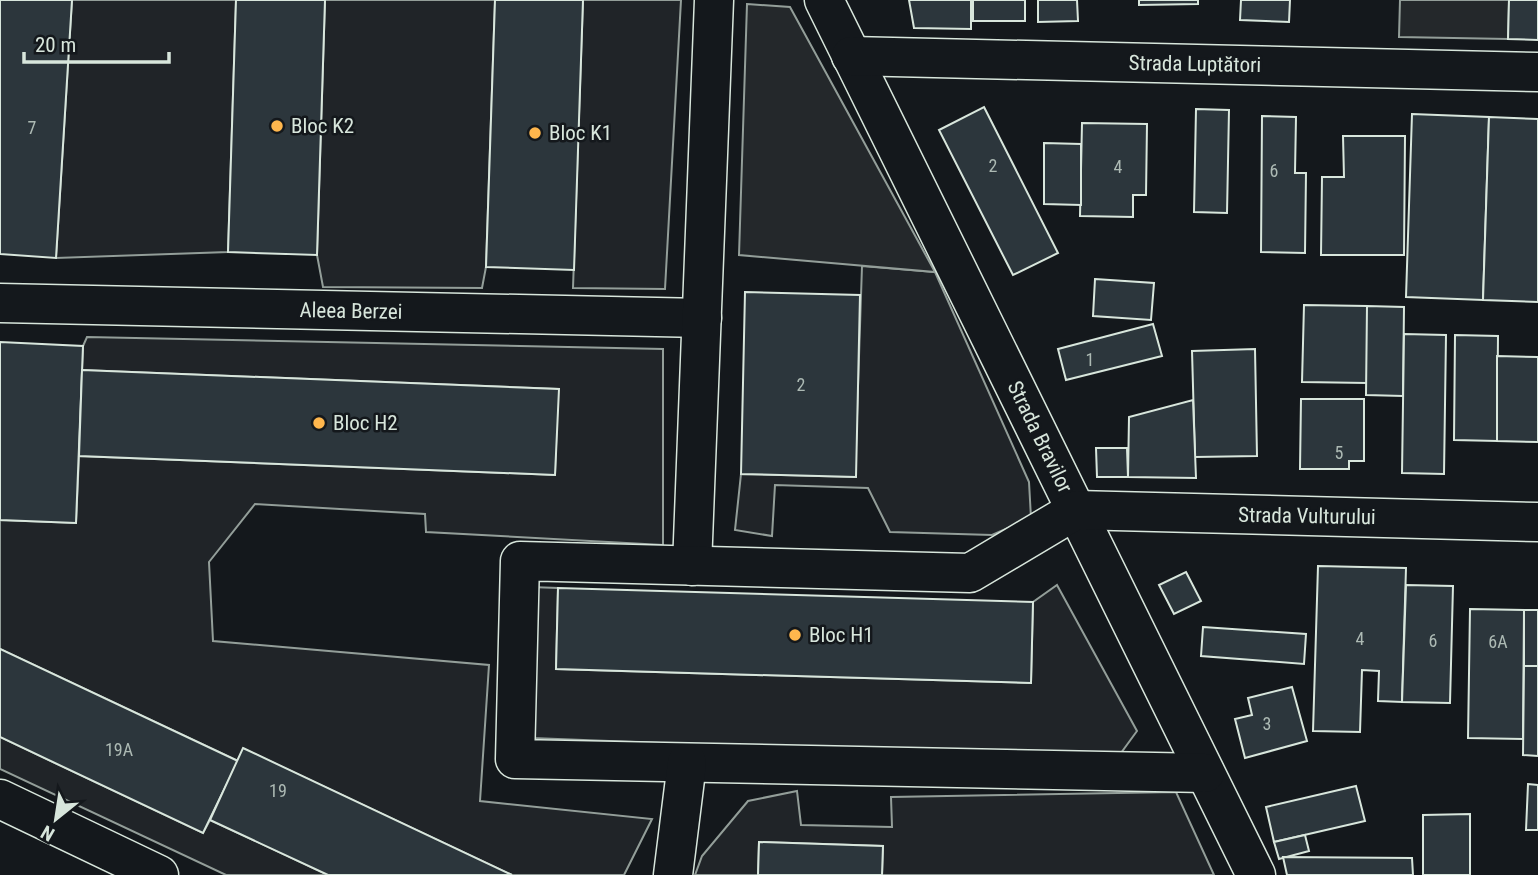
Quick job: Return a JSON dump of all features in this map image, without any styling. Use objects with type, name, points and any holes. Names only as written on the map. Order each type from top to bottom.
[{"type":"street","points":[[692,566],[714,0]]},
{"type":"street","name":"Strada Bravilor","points":[[824,0],[1256,875]]},
{"type":"street","name":"Strada Luptători","points":[[851,56],[1538,72]]},
{"type":"street","name":"Aleea Berzei","points":[[0,303],[702,318]]},
{"type":"street","points":[[1076,510],[970,573],[520,561],[515,759],[1205,773]]},
{"type":"street","name":"Strada Vulturului","points":[[1076,510],[1538,522]]},
{"type":"street","points":[[673,875],[687,763]]},
{"type":"street","points":[[0,799],[159,875]]},
{"type":"shaded area","points":[[72,0],[236,0],[228,252],[56,258]]},
{"type":"shaded area","points":[[325,0],[495,0],[486,267],[482,288],[323,287],[317,255]]},
{"type":"shaded area","points":[[583,0],[681,0],[665,289],[573,288]]},
{"type":"shaded area","points":[[1400,0],[1509,0],[1508,39],[1399,37]]},
{"type":"shaded area","points":[[747,4],[790,7],[935,272],[739,255]]},
{"type":"shaded area","points":[[862,266],[935,272],[1029,482],[1031,518],[992,535],[890,532],[868,488],[775,485],[772,536],[735,530],[741,474],[855,477]]},
{"type":"shaded area","points":[[87,337],[663,349],[663,545],[426,532],[425,514],[255,504],[209,562],[213,641],[489,665],[480,801],[652,819],[624,875],[512,875],[244,749],[238,761],[0,649],[0,520],[76,523],[79,456],[555,475],[558,389],[82,370],[83,346]]},
{"type":"shaded area","points":[[1057,585],[1137,731],[1118,757],[1080,759],[532,738],[531,587],[558,588],[556,669],[1031,683],[1033,602]]},
{"type":"shaded area","points":[[0,737],[203,833],[210,820],[328,875],[226,875],[0,769]]},
{"type":"shaded area","points":[[797,791],[801,825],[892,827],[891,797],[1176,792],[1214,875],[882,875],[883,846],[759,842],[758,875],[695,875],[702,856],[748,801]]},
{"type":"building","points":[[0,0],[72,0],[56,258],[0,254]]},
{"type":"building","name":"Bloc K2","points":[[236,0],[325,0],[317,255],[228,252]]},
{"type":"building","name":"Bloc K1","points":[[495,0],[583,0],[574,270],[486,267]]},
{"type":"building","points":[[909,0],[971,0],[971,29],[914,28]]},
{"type":"building","points":[[973,0],[1025,0],[1025,21],[973,21]]},
{"type":"building","points":[[1038,0],[1077,0],[1078,21],[1038,22]]},
{"type":"building","points":[[1139,0],[1198,0],[1198,4],[1139,5]]},
{"type":"building","points":[[1241,0],[1290,0],[1289,22],[1240,20]]},
{"type":"building","points":[[1509,0],[1538,0],[1538,40],[1508,39]]},
{"type":"building","points":[[984,107],[1058,253],[1013,275],[939,130]]},
{"type":"building","points":[[1196,109],[1229,110],[1227,213],[1194,212]]},
{"type":"building","points":[[1412,114],[1489,117],[1483,300],[1406,297]]},
{"type":"building","points":[[1262,116],[1296,117],[1295,173],[1306,173],[1305,253],[1261,252]]},
{"type":"building","points":[[1489,117],[1538,119],[1538,302],[1483,300]]},
{"type":"building","points":[[1082,123],[1147,124],[1146,195],[1133,195],[1133,217],[1080,216]]},
{"type":"building","points":[[1343,136],[1405,136],[1404,255],[1321,255],[1322,177],[1344,177]]},
{"type":"building","points":[[1044,143],[1081,144],[1081,205],[1044,204]]},
{"type":"building","points":[[1095,279],[1154,283],[1151,320],[1093,316]]},
{"type":"building","points":[[745,292],[860,295],[856,477],[741,474]]},
{"type":"building","points":[[1304,305],[1367,306],[1367,383],[1302,382]]},
{"type":"building","points":[[1367,306],[1404,307],[1403,396],[1366,395]]},
{"type":"building","points":[[1153,324],[1162,356],[1066,380],[1058,349]]},
{"type":"building","points":[[1404,334],[1446,335],[1444,474],[1402,473]]},
{"type":"building","points":[[1455,335],[1498,336],[1497,441],[1454,440]]},
{"type":"building","points":[[0,342],[83,346],[76,523],[0,520]]},
{"type":"building","points":[[1255,349],[1257,456],[1195,457],[1192,351]]},
{"type":"building","points":[[1497,356],[1538,357],[1538,442],[1497,441]]},
{"type":"building","name":"Bloc H2","points":[[82,370],[559,389],[555,475],[79,456]]},
{"type":"building","points":[[1301,399],[1364,399],[1364,461],[1349,461],[1349,469],[1300,469]]},
{"type":"building","points":[[1193,400],[1196,478],[1128,477],[1129,417]]},
{"type":"building","points":[[1096,448],[1127,448],[1128,477],[1097,477]]},
{"type":"building","points":[[1318,566],[1406,568],[1402,702],[1378,701],[1379,671],[1362,670],[1360,732],[1313,731]]},
{"type":"building","points":[[1186,572],[1201,601],[1174,614],[1159,585]]},
{"type":"building","points":[[1406,585],[1453,586],[1450,703],[1402,702]]},
{"type":"building","name":"Bloc H1","points":[[558,588],[1033,602],[1031,683],[556,669]]},
{"type":"building","points":[[1470,609],[1524,610],[1523,739],[1468,738]]},
{"type":"building","points":[[1524,610],[1538,610],[1538,666],[1524,666]]},
{"type":"building","points":[[1203,627],[1306,634],[1304,664],[1201,656]]},
{"type":"building","points":[[0,649],[238,761],[203,833],[0,737]]},
{"type":"building","points":[[1524,666],[1538,666],[1538,756],[1523,755]]},
{"type":"building","points":[[1292,687],[1307,741],[1245,758],[1235,719],[1252,715],[1248,698]]},
{"type":"building","points":[[243,748],[512,875],[328,875],[210,820]]},
{"type":"building","points":[[1528,784],[1538,785],[1538,830],[1526,830]]},
{"type":"building","points":[[1356,786],[1365,821],[1274,842],[1266,807]]},
{"type":"building","points":[[1470,814],[1470,875],[1423,875],[1423,815]]},
{"type":"building","points":[[1305,835],[1309,851],[1279,859],[1274,842]]},
{"type":"building","points":[[759,842],[883,846],[882,875],[758,875]]},
{"type":"building","points":[[1283,857],[1412,858],[1413,875],[1287,875]]},
{"type":"place","name":"Bloc K2","points":[[277,126]]},
{"type":"place","name":"Bloc K1","points":[[535,133]]},
{"type":"place","name":"Bloc H2","points":[[319,423]]},
{"type":"place","name":"Bloc H1","points":[[795,635]]}]
